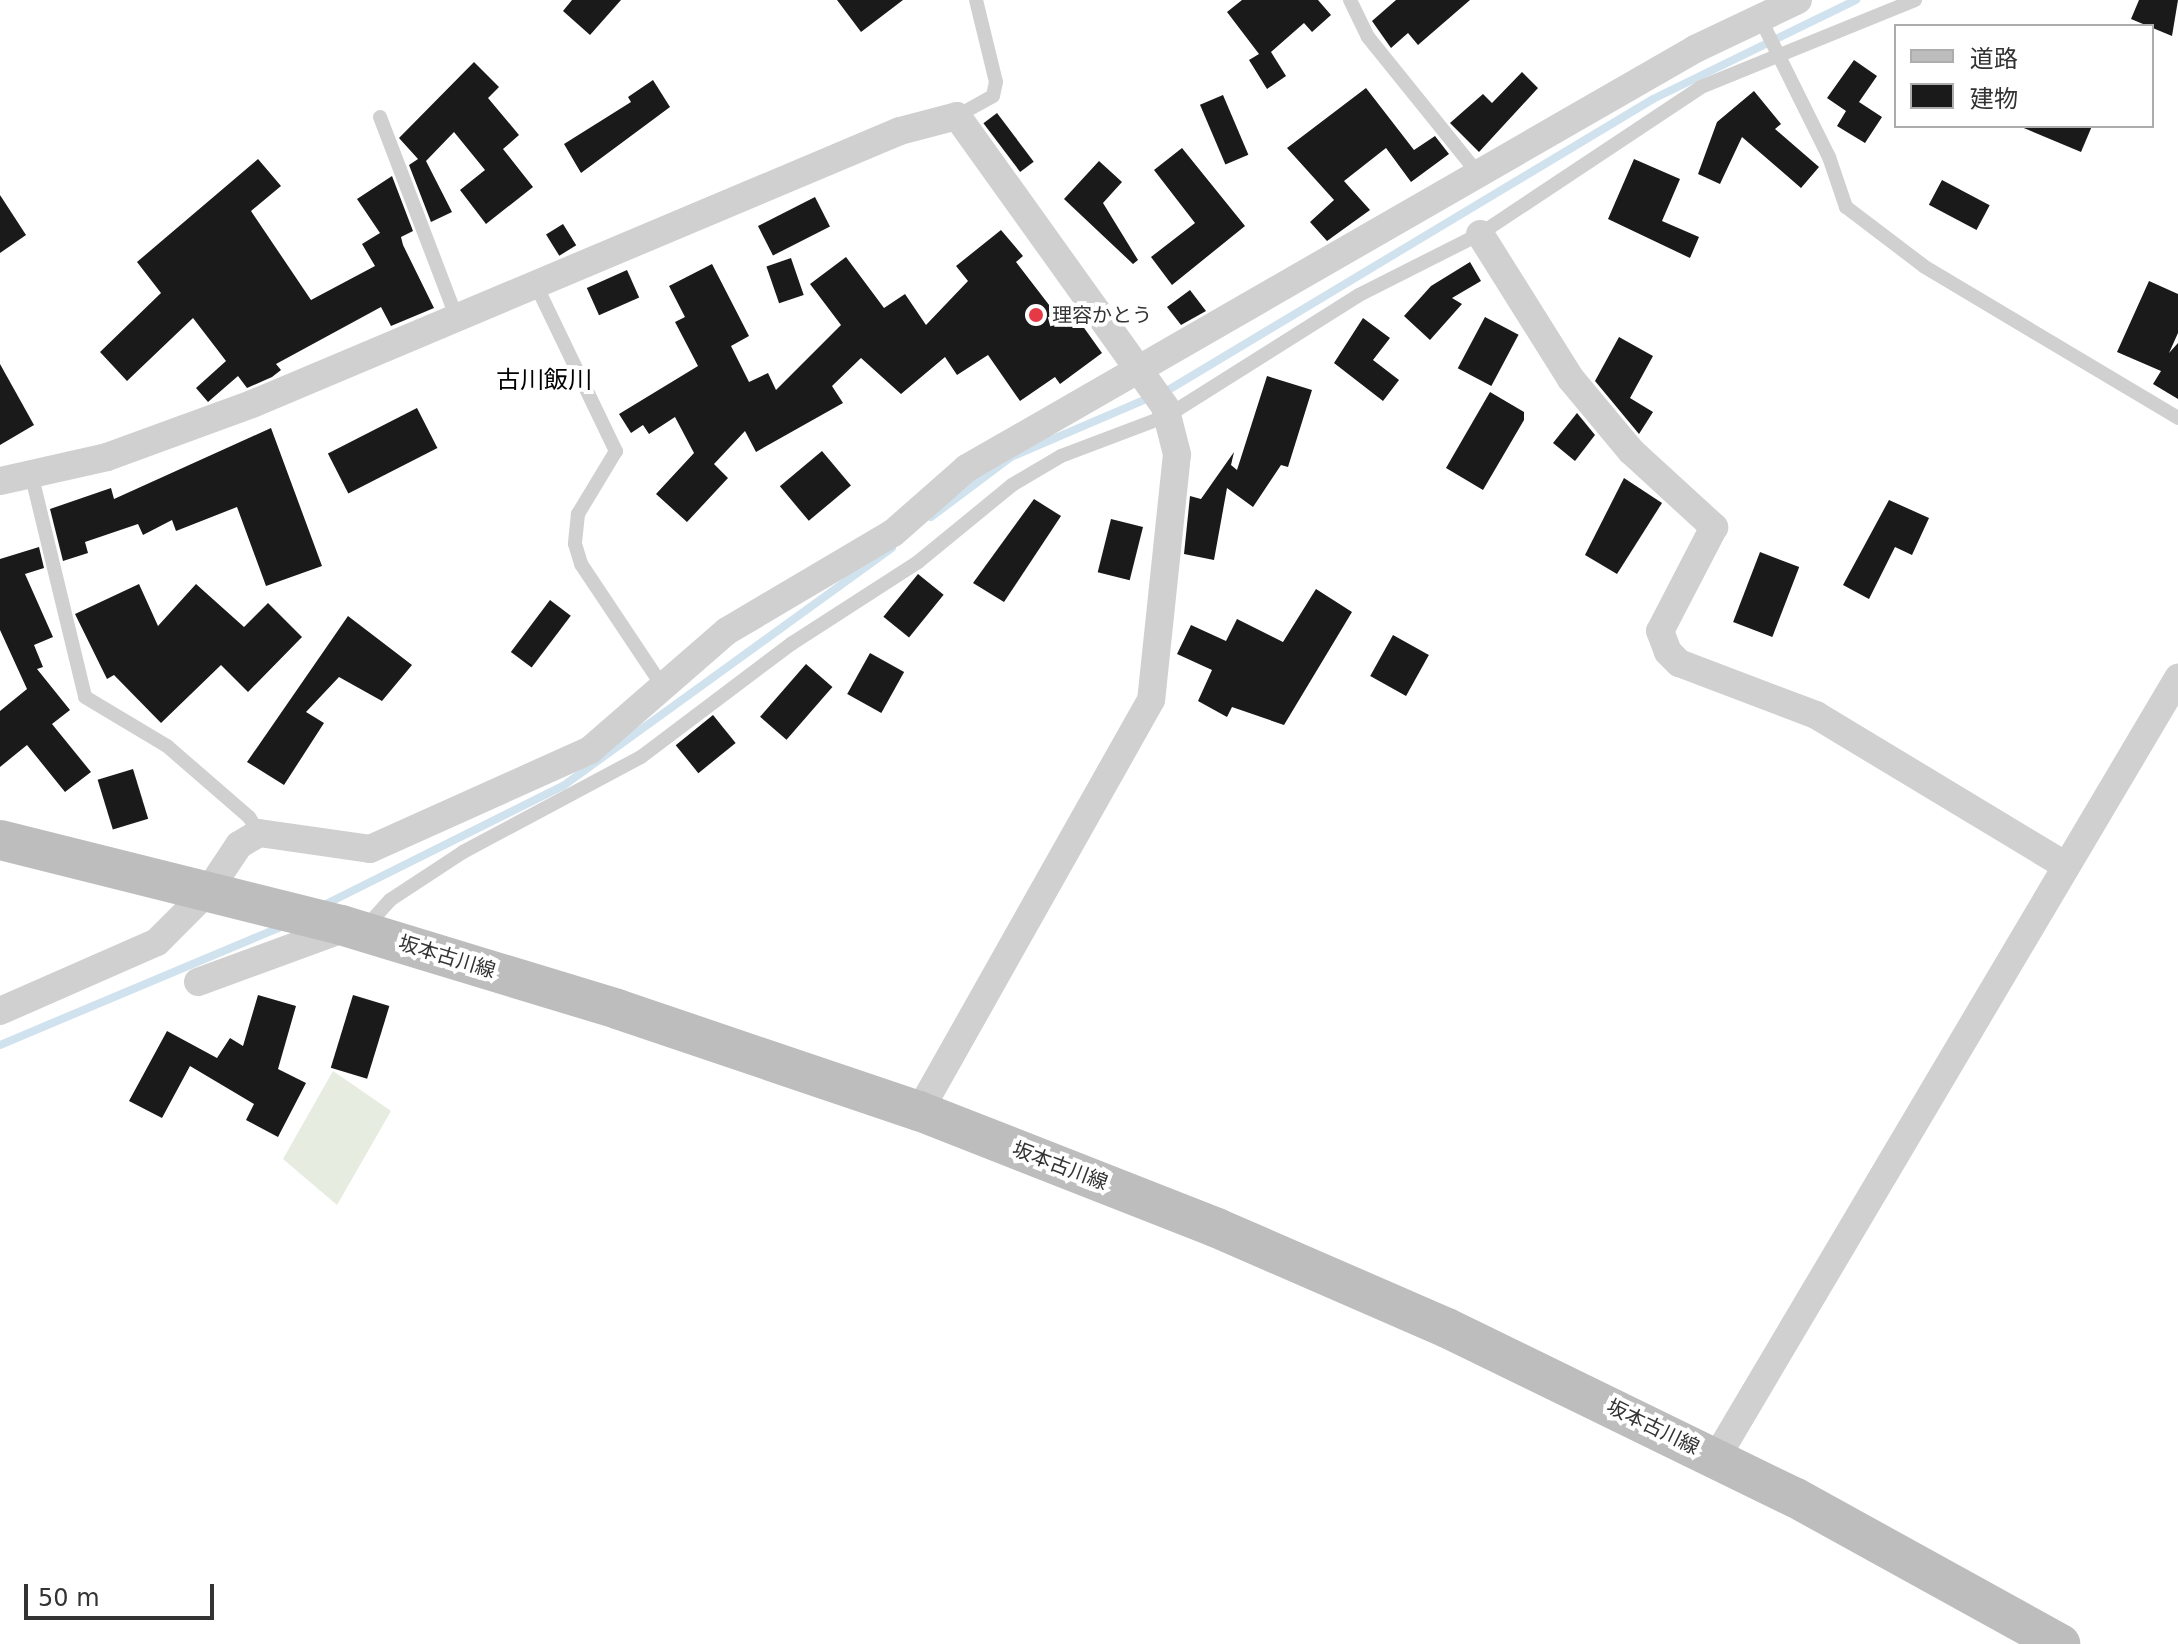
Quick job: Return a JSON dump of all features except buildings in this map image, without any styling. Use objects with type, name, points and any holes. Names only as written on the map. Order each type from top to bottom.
[{"type":"main road","name":"坂本古川線","points":[[0,840],[209,890],[350,928],[919,1111],[1246,1240],[1447,1328],[1716,1458],[2060,1644]]},
{"type":"street","points":[[0,1011],[157,942],[209,890],[239,845],[259,833],[370,849],[590,750],[727,631],[893,533],[967,468],[1480,176],[1756,13],[1798,0]]},
{"type":"street","points":[[0,481],[107,457],[252,404],[455,313],[535,283],[900,131],[957,116],[1166,412],[1177,454],[1151,700],[919,1111]]},
{"type":"street","points":[[1480,234],[1571,379],[1631,451],[1714,527],[1660,631],[1668,652],[1679,663],[1816,715],[2063,864]]},
{"type":"street","points":[[1716,1458],[2063,864],[2178,678]]},
{"type":"street","points":[[198,982],[350,928]]},
{"type":"lane","points":[[957,116],[993,96],[996,82],[976,0]]},
{"type":"lane","points":[[1350,0],[1368,37],[1480,176]]},
{"type":"lane","points":[[350,928],[463,852],[641,757],[791,644],[918,562],[1012,485],[1061,456],[1166,412],[1359,295],[1480,234],[1701,87],[1778,52],[1810,48],[1915,0]]},
{"type":"lane","points":[[1756,13],[1829,157],[1846,207],[1925,267],[2178,418]]},
{"type":"lane","points":[[380,117],[455,313]]},
{"type":"lane","points":[[535,283],[616,451],[578,514],[575,544],[581,564],[663,687]]},
{"type":"lane","points":[[31,473],[85,697],[167,746],[249,817],[259,833]]},
{"type":"shaded area","points":[[333,1071],[391,1111],[337,1205],[283,1159]]},
{"type":"waterway","points":[[931,517],[1011,457],[1170,389],[1653,99],[1856,0]]},
{"type":"waterway","points":[[324,905],[563,786],[892,548]]},
{"type":"waterway","points":[[0,1045],[283,926]]},
{"type":"place","name":"理容かとう","points":[[1036,315]]},
{"type":"district","name":"古川飯川","points":[[544,381]]}]
